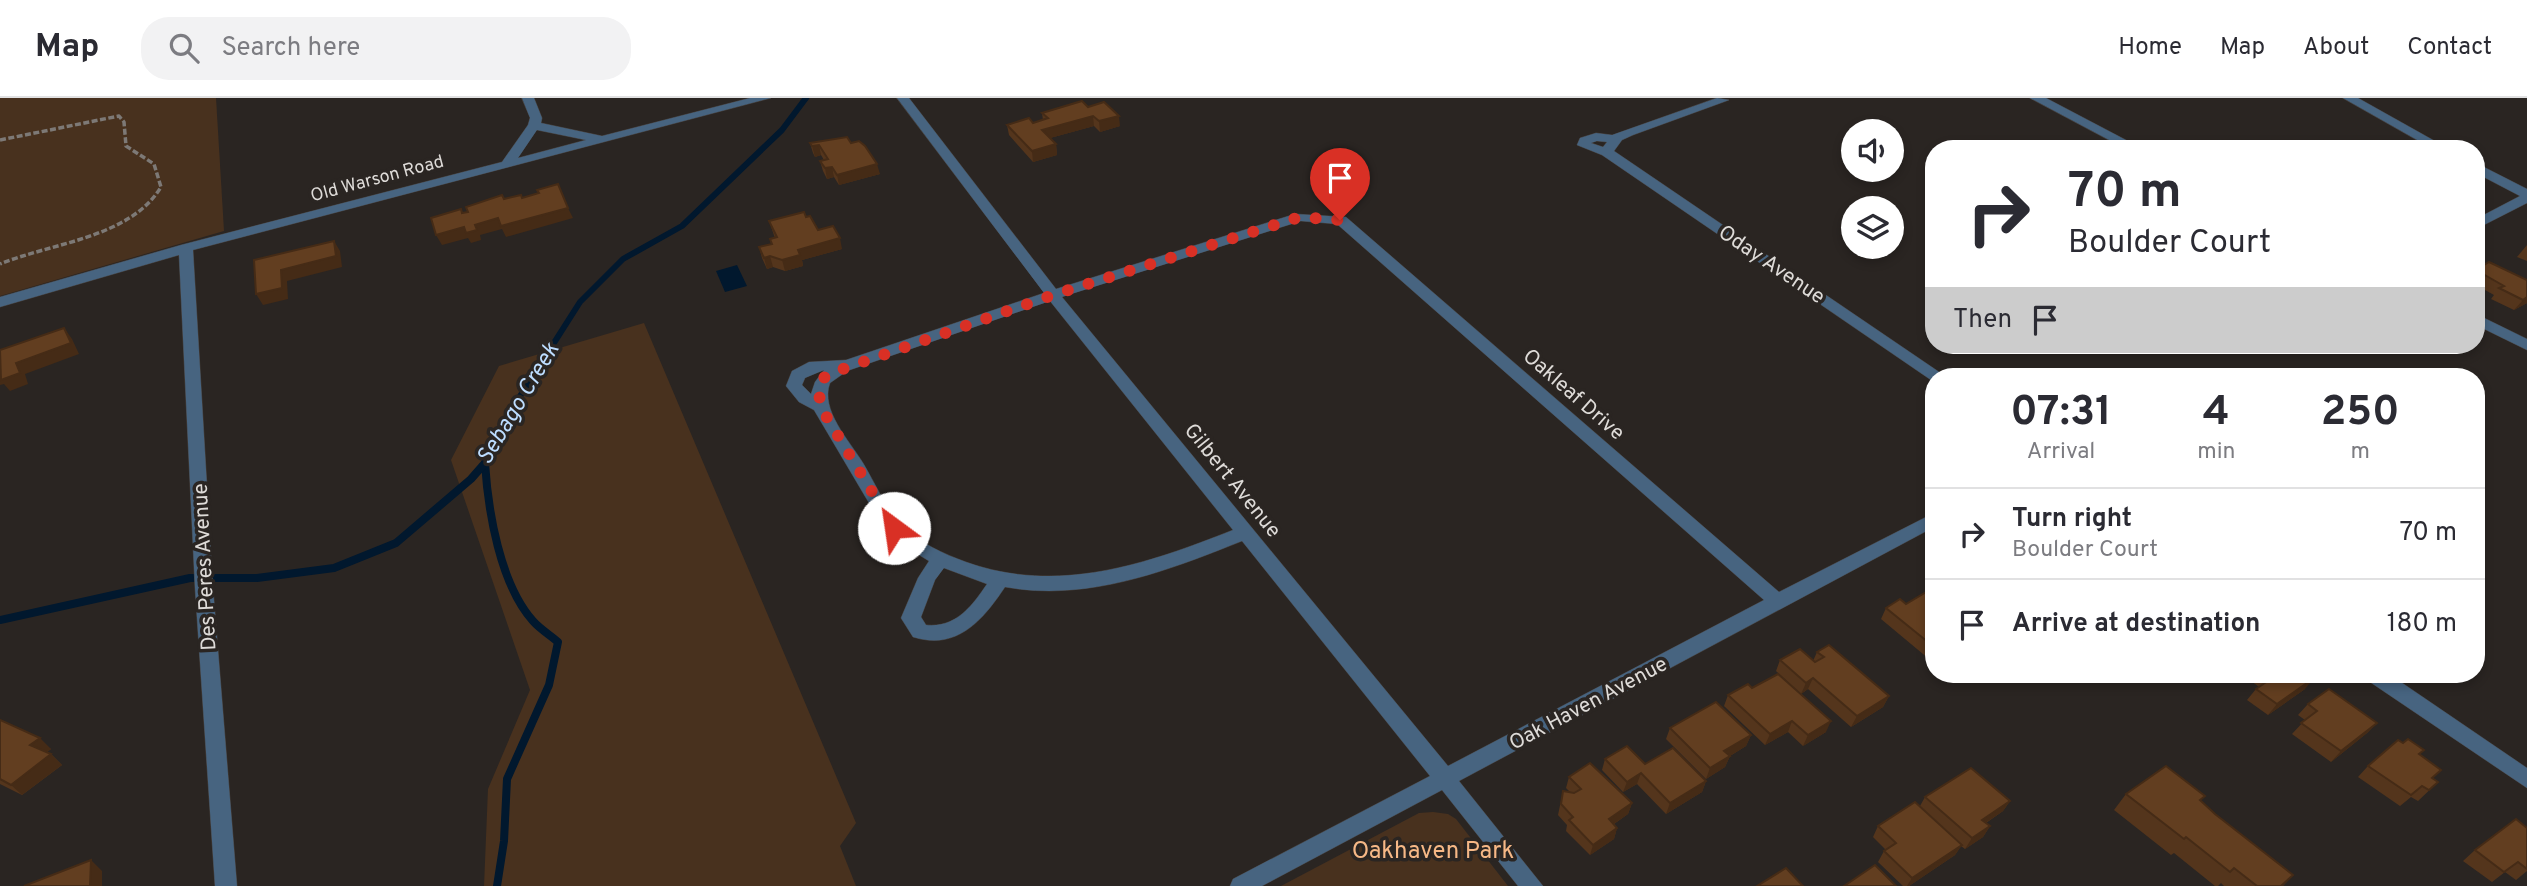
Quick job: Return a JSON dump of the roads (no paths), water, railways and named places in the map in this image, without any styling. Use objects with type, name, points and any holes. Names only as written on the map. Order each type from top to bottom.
[{"type":"street","points":[[508,163],[534,125],[536,118],[528,98]]},
{"type":"street","name":"Gilbert Avenue","points":[[903,98],[1053,295],[1532,886]]},
{"type":"street","points":[[2036,98],[2119,140]]},
{"type":"street","points":[[2349,98],[2426,140]]},
{"type":"street","name":"Old Warson Road","points":[[0,302],[186,248],[760,99]]},
{"type":"street","name":"Oday Avenue","points":[[1723,100],[1628,132],[1611,145],[1926,368]]},
{"type":"street","points":[[534,125],[602,139]]},
{"type":"street","points":[[2485,172],[2527,197],[2485,220]]},
{"type":"street","points":[[2512,206],[2527,213]]},
{"type":"street","name":"Oakleaf Drive","points":[[1053,295],[1300,217],[1340,220],[1777,601]]},
{"type":"street","name":"Des Peres Avenue","points":[[186,248],[204,580],[226,886]]},
{"type":"street","points":[[1053,295],[845,366],[826,375],[819,386],[820,406],[894,528],[926,552],[968,572],[1027,586],[1126,576],[1170,563],[1246,532]]},
{"type":"street","points":[[2485,324],[2527,345]]},
{"type":"street","points":[[820,406],[805,398],[794,386],[798,375],[815,366],[845,366]]},
{"type":"street","name":"Oak Haven Avenue","points":[[1241,886],[1925,524]]},
{"type":"street","points":[[941,559],[927,578],[911,618],[920,632],[936,636],[958,628],[979,613],[1000,580]]},
{"type":"street","points":[[2387,683],[2527,779]]},
{"type":"water","points":[[737,265],[747,286],[725,292],[716,271]]},
{"type":"waterway","name":"Sebago Creek","points":[[497,433],[580,302],[623,259],[682,226],[782,130],[806,98]]},
{"type":"waterway","name":"Sebago Creek","points":[[485,463],[497,433]]},
{"type":"waterway","name":"Sebago Creek","points":[[0,620],[190,578],[257,578],[334,568],[396,543],[471,479],[485,463]]},
{"type":"waterway","points":[[485,463],[493,524],[512,587],[533,621],[558,642],[549,685],[507,779],[504,841],[497,886]]},
{"type":"park label","name":"Oakhaven Park","points":[[1433,850]]}]
